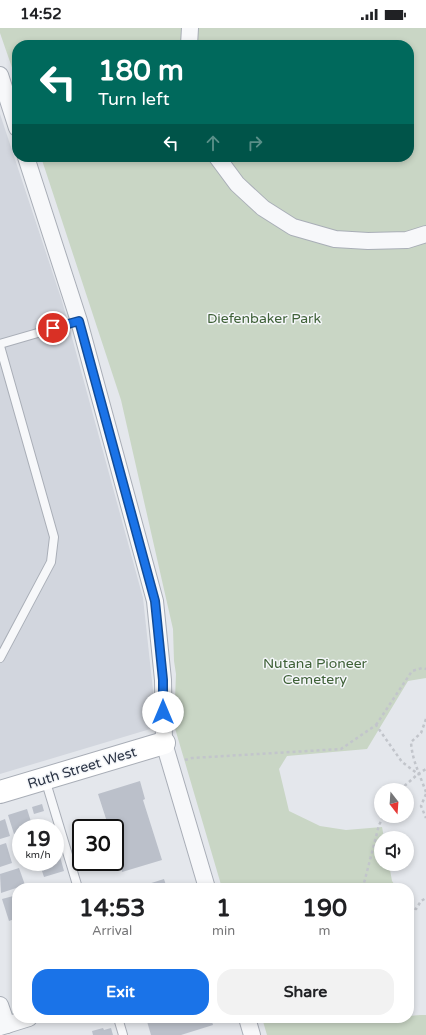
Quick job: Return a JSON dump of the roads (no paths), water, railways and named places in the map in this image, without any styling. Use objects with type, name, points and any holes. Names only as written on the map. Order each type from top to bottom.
[{"type":"street","points":[[189,40],[190,28]]},
{"type":"street","points":[[0,75],[12,112]]},
{"type":"street","points":[[28,162],[79,321],[155,601],[163,680],[164,743],[205,883]]},
{"type":"street","points":[[221,162],[237,184],[263,208],[293,227],[335,238],[368,241],[407,240],[426,234]]},
{"type":"street","name":"Ruth Street West","points":[[0,792],[164,743]]},
{"type":"street","points":[[0,1005],[3,1026],[13,1023]]},
{"type":"street","points":[[248,1023],[252,1035]]},
{"type":"lane","points":[[0,658],[51,562],[54,537],[0,345],[79,321]]},
{"type":"lane","points":[[44,779],[76,883]]},
{"type":"lane","points":[[119,1023],[123,1035]]},
{"type":"park label","name":"Diefenbaker Park","points":[[264,318]]},
{"type":"park label","name":"Nutana Pioneer Cemetery","points":[[315,672]]}]
